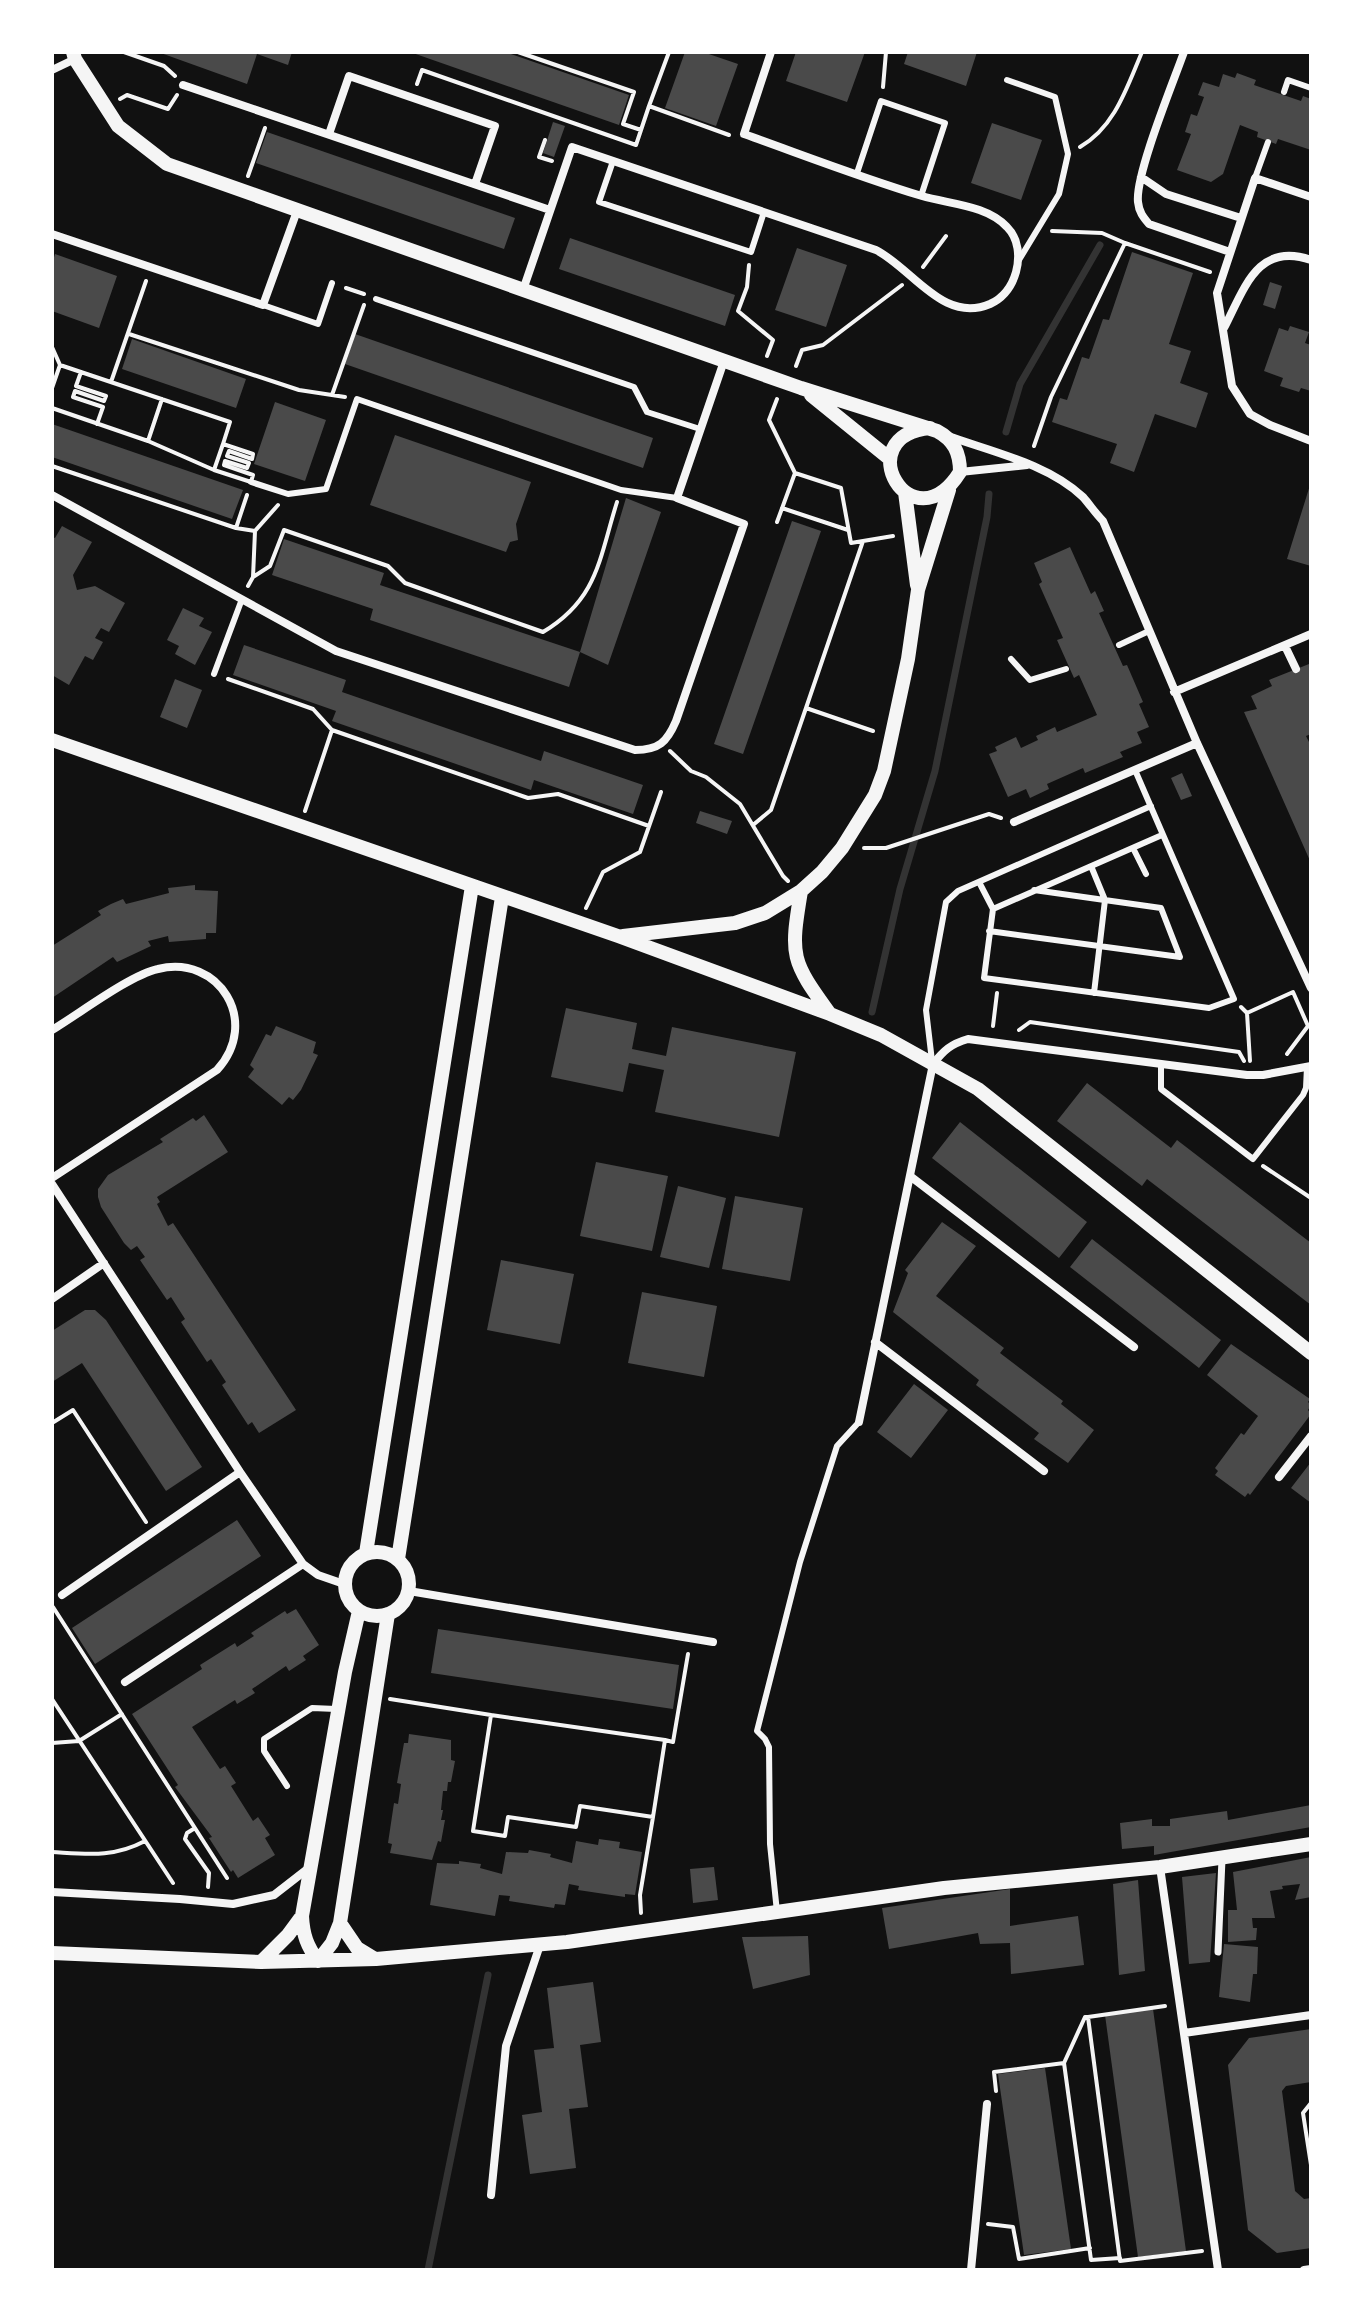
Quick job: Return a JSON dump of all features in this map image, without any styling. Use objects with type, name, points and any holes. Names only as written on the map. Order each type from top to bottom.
[{"type":"street","points":[[523,291],[572,147],[876,250],[890,257],[939,299],[966,310],[996,301],[1007,291],[1019,260],[1009,228],[996,218],[921,196],[744,134],[771,52]]},
{"type":"street","points":[[1184,52],[1141,177],[1138,204],[1141,215],[1149,224],[1230,252]]},
{"type":"street","points":[[52,70],[74,56],[118,126],[167,164],[801,388],[936,431],[1029,465],[1060,480],[1083,497],[1103,521],[1174,692],[1311,988]]},
{"type":"street","points":[[329,134],[349,76],[495,126],[475,184]]},
{"type":"street","points":[[183,85],[550,210]]},
{"type":"street","points":[[1141,177],[1166,194],[1241,218]]},
{"type":"street","points":[[1311,197],[1255,178],[1217,298],[1232,386],[1241,404],[1260,421],[1311,441]]},
{"type":"street","points":[[52,234],[263,305],[297,211]]},
{"type":"street","points":[[1223,329],[1260,266],[1282,256],[1311,260]]},
{"type":"street","points":[[52,495],[336,651],[635,750],[651,750],[663,744],[676,721],[744,524],[677,498],[724,361]]},
{"type":"street","points":[[801,388],[890,459]]},
{"type":"street","points":[[618,936],[735,923],[765,913],[801,891],[842,848],[863,818],[884,771],[908,659],[918,590],[949,490],[960,472],[956,448],[936,431],[915,430],[901,438],[893,447],[890,459],[890,472],[896,484],[915,498],[928,499],[949,490]]},
{"type":"street","points":[[960,472],[1029,465]]},
{"type":"street","points":[[905,492],[918,590]]},
{"type":"street","points":[[1174,692],[1311,634]]},
{"type":"street","points":[[1285,646],[1296,669]]},
{"type":"street","points":[[52,740],[618,936],[881,1035],[978,1089],[1311,1353]]},
{"type":"street","points":[[1014,822],[1197,743]]},
{"type":"street","points":[[366,1553],[472,886]]},
{"type":"street","points":[[801,891],[794,932],[795,957],[802,975],[830,1014]]},
{"type":"street","points":[[398,1559],[502,897]]},
{"type":"street","points":[[52,1030],[145,973],[175,967],[204,975],[215,982],[231,1002],[236,1021],[232,1048],[217,1070],[52,1181],[303,1564],[318,1575],[344,1584]]},
{"type":"street","points":[[859,1422],[933,1064],[953,1043],[968,1039],[1161,1065],[1263,1075],[1309,1066]]},
{"type":"street","points":[[910,1176],[1134,1347]]},
{"type":"street","points":[[52,1299],[104,1263]]},
{"type":"street","points":[[875,1342],[1044,1471]]},
{"type":"street","points":[[1279,1477],[1311,1436]]},
{"type":"street","points":[[62,1595],[240,1472]]},
{"type":"street","points":[[382,1552],[398,1559],[406,1568],[409,1591],[397,1609],[378,1616],[359,1611],[346,1595],[344,1584],[350,1566],[366,1553],[382,1552]]},
{"type":"street","points":[[125,1682],[303,1564]]},
{"type":"street","points":[[409,1591],[713,1642]]},
{"type":"street","points":[[318,1961],[303,1933],[302,1916],[359,1611]]},
{"type":"street","points":[[318,1961],[332,1943],[340,1923],[388,1614]]},
{"type":"street","points":[[52,1953],[261,1962],[376,1959],[540,1945],[944,1888],[1160,1867],[1311,1844]]},
{"type":"street","points":[[1218,1952],[1222,1859]]},
{"type":"street","points":[[52,1892],[233,1904],[274,1895],[311,1867]]},
{"type":"street","points":[[1160,1867],[1218,2270]]},
{"type":"street","points":[[261,1962],[302,1916]]},
{"type":"street","points":[[340,1923],[357,1948],[376,1959]]},
{"type":"street","points":[[491,2195],[506,2046],[540,1945]]},
{"type":"street","points":[[1184,2033],[1311,2015]]},
{"type":"street","points":[[971,2270],[987,2104]]},
{"type":"street","points":[[1304,2270],[1311,2269]]},
{"type":"lane","points":[[1007,80],[1055,97],[1068,154],[1059,194],[1019,260]]},
{"type":"lane","points":[[1284,92],[1288,80],[1311,88]]},
{"type":"lane","points":[[857,173],[881,101],[945,123],[921,196]]},
{"type":"lane","points":[[1255,178],[1268,142]]},
{"type":"lane","points":[[613,161],[599,202],[751,252],[764,212]]},
{"type":"lane","points":[[263,305],[318,324],[332,283]]},
{"type":"lane","points":[[376,299],[634,387],[647,412],[700,429]]},
{"type":"lane","points":[[251,482],[288,494],[326,489],[357,399],[621,490],[677,498]]},
{"type":"lane","points":[[214,674],[242,599]]},
{"type":"lane","points":[[1119,645],[1149,631]]},
{"type":"lane","points":[[1011,659],[1030,680],[1066,669]]},
{"type":"lane","points":[[979,882],[993,909],[984,978],[1209,1008],[1234,999],[1135,770]]},
{"type":"lane","points":[[933,1064],[926,1010],[946,902],[958,891],[1151,806]]},
{"type":"lane","points":[[993,909],[1162,835]]},
{"type":"lane","points":[[1133,848],[1146,874]]},
{"type":"lane","points":[[1091,866],[1105,900],[1094,993]]},
{"type":"lane","points":[[989,931],[1180,957],[1161,908],[1034,890]]},
{"type":"lane","points":[[1161,1065],[1161,1089],[1253,1159],[1303,1095],[1309,1066]]},
{"type":"lane","points":[[777,1912],[770,1844],[769,1747],[757,1731],[800,1562],[837,1446],[859,1422]]},
{"type":"lane","points":[[287,1786],[264,1751],[264,1739],[312,1708],[339,1709]]},
{"type":"path","points":[[105,107],[127,95],[168,109],[183,85],[164,66],[124,52]]},
{"type":"path","points":[[518,52],[634,92],[623,124],[641,130]]},
{"type":"path","points":[[412,98],[422,70],[636,145],[669,52]]},
{"type":"path","points":[[881,101],[886,52]]},
{"type":"path","points":[[1068,154],[1092,140],[1111,118],[1142,52]]},
{"type":"path","points":[[649,106],[729,135]]},
{"type":"path","points":[[250,173],[269,114]]},
{"type":"path","points":[[545,140],[539,157],[555,162]]},
{"type":"path","points":[[1037,229],[1102,233],[1222,276]]},
{"type":"path","points":[[921,269],[946,236]]},
{"type":"path","points":[[1034,446],[1051,397],[1125,243]]},
{"type":"path","points":[[751,252],[747,287],[738,311],[773,340],[767,356]]},
{"type":"path","points":[[111,383],[151,267]]},
{"type":"path","points":[[332,283],[367,296],[332,395]]},
{"type":"path","points":[[796,366],[802,350],[823,345],[904,284]]},
{"type":"path","points":[[129,334],[299,390],[357,399]]},
{"type":"path","points":[[52,347],[60,365],[52,388]]},
{"type":"path","points":[[60,365],[230,422],[214,470]]},
{"type":"path","points":[[81,372],[76,386],[106,396],[104,401],[75,391],[73,397],[103,407],[97,424]]},
{"type":"path","points":[[783,381],[769,420],[795,473],[841,488],[851,543],[899,535]]},
{"type":"path","points":[[148,441],[162,399]]},
{"type":"path","points":[[52,408],[148,441],[231,475]]},
{"type":"path","points":[[223,444],[253,454],[252,459],[229,451],[227,456],[249,463],[247,468],[225,461],[224,465],[253,475],[236,528]]},
{"type":"path","points":[[52,466],[236,528],[255,531]]},
{"type":"path","points":[[777,522],[795,473]]},
{"type":"path","points":[[288,494],[255,531],[253,577],[270,566],[284,530],[388,566],[405,583],[543,632],[575,609],[589,589],[621,490]]},
{"type":"path","points":[[782,508],[849,530]]},
{"type":"path","points":[[753,825],[771,810],[863,541]]},
{"type":"path","points":[[214,674],[313,709],[332,730],[528,798],[558,794],[649,826]]},
{"type":"path","points":[[806,708],[873,731]]},
{"type":"path","points":[[305,811],[332,730]]},
{"type":"path","points":[[663,744],[691,771],[706,777],[740,804],[783,876]]},
{"type":"path","points":[[586,908],[603,872],[640,852],[661,792]]},
{"type":"path","points":[[842,848],[886,848],[989,814],[1014,822]]},
{"type":"path","points":[[998,980],[993,1026],[1021,1030],[1030,1022],[1239,1052],[1244,1061],[1262,1061]]},
{"type":"path","points":[[1247,1013],[1293,992],[1308,1020],[1306,1031],[1290,1052],[1282,1056]]},
{"type":"path","points":[[1234,999],[1247,1013],[1250,1061]]},
{"type":"path","points":[[1253,1159],[1311,1198]]},
{"type":"path","points":[[52,1423],[73,1410],[153,1532]]},
{"type":"path","points":[[52,1605],[227,1878]]},
{"type":"path","points":[[375,1697],[673,1742],[690,1638]]},
{"type":"path","points":[[52,1699],[172,1883],[184,1884]]},
{"type":"path","points":[[52,1743],[79,1741],[122,1714]]},
{"type":"path","points":[[491,1715],[473,1831],[505,1836],[508,1817],[576,1827],[580,1806],[653,1817]]},
{"type":"path","points":[[642,1932],[640,1895],[665,1740]]},
{"type":"path","points":[[195,1828],[186,1834],[185,1839],[209,1876],[208,1887],[196,1885]]},
{"type":"path","points":[[52,1852],[102,1854],[126,1851],[145,1841]]},
{"type":"path","points":[[1120,2258],[1091,2260],[1064,2063],[1085,2017],[1180,2004]]},
{"type":"path","points":[[1088,2017],[1120,2261],[1215,2250]]},
{"type":"path","points":[[987,2104],[997,2102],[994,2072],[1064,2063]]},
{"type":"path","points":[[1311,2103],[1303,2113],[1311,2165]]},
{"type":"path","points":[[975,2222],[1013,2227],[1019,2259],[1090,2248]]},
{"type":"building","points":[[158,52],[292,52],[288,65],[257,54],[247,84]]},
{"type":"building","points":[[410,52],[505,52],[629,95],[619,125]]},
{"type":"building","points":[[685,52],[703,52],[738,64],[716,126],[665,108]]},
{"type":"building","points":[[796,52],[865,52],[847,102],[786,81]]},
{"type":"building","points":[[908,52],[977,52],[966,86],[904,64]]},
{"type":"building","points":[[1237,73],[1256,80],[1254,85],[1301,101],[1303,96],[1311,99],[1311,150],[1278,139],[1276,144],[1257,137],[1258,132],[1240,125],[1223,174],[1211,182],[1177,170],[1191,134],[1185,132],[1191,114],[1197,116],[1204,97],[1198,95],[1203,82],[1219,87],[1223,74],[1235,78]]},
{"type":"building","points":[[553,122],[565,126],[554,157],[543,153]]},
{"type":"building","points":[[992,123],[1042,140],[1021,200],[971,183]]},
{"type":"building","points":[[267,132],[515,218],[504,249],[256,163]]},
{"type":"building","points":[[570,238],[735,295],[725,326],[559,269]]},
{"type":"building","points":[[797,248],[847,265],[826,327],[775,310]]},
{"type":"building","points":[[1132,252],[1193,273],[1169,344],[1191,351],[1180,383],[1208,393],[1196,428],[1155,414],[1134,472],[1110,463],[1117,444],[1052,422],[1060,398],[1067,400],[1082,357],[1089,359],[1103,319],[1109,320]]},
{"type":"building","points":[[55,254],[117,276],[99,328],[52,311],[52,264]]},
{"type":"building","points":[[1270,282],[1282,286],[1275,309],[1263,305]]},
{"type":"building","points":[[1290,326],[1309,332],[1305,343],[1311,345],[1311,391],[1301,388],[1299,392],[1280,386],[1283,378],[1264,371],[1279,328],[1288,331]]},
{"type":"building","points":[[355,334],[653,438],[643,468],[345,364]]},
{"type":"building","points":[[132,339],[246,379],[236,408],[122,369]]},
{"type":"building","points":[[275,402],[326,420],[305,481],[254,464]]},
{"type":"building","points":[[52,424],[243,490],[232,519],[52,457]]},
{"type":"building","points":[[395,435],[531,482],[516,524],[518,540],[510,542],[506,552],[370,505]]},
{"type":"building","points":[[1311,482],[1311,566],[1287,559]]},
{"type":"building","points":[[626,498],[661,512],[608,665],[580,652]]},
{"type":"building","points":[[792,521],[821,531],[743,754],[714,744]]},
{"type":"building","points":[[62,526],[92,542],[73,575],[77,590],[95,586],[125,603],[109,632],[101,628],[95,638],[103,642],[93,660],[85,656],[69,685],[52,675],[52,537],[55,538]]},
{"type":"building","points":[[284,539],[384,573],[380,585],[580,652],[569,687],[370,620],[373,609],[272,575]]},
{"type":"building","points":[[1070,547],[1091,594],[1095,591],[1104,611],[1099,613],[1123,666],[1127,665],[1143,702],[1139,704],[1149,727],[1137,732],[1142,743],[1120,752],[1123,757],[1085,773],[1083,768],[1047,784],[1049,789],[1030,798],[1026,789],[1008,797],[989,754],[997,751],[995,747],[1016,737],[1021,748],[1055,727],[1057,732],[1097,715],[1079,675],[1074,678],[1057,640],[1063,638],[1039,584],[1042,582],[1034,563]]},
{"type":"building","points":[[183,608],[204,618],[199,626],[212,632],[195,665],[175,654],[179,646],[167,640]]},
{"type":"building","points":[[244,645],[346,680],[342,692],[541,761],[544,751],[643,785],[633,814],[534,780],[531,790],[332,721],[336,711],[233,675]]},
{"type":"building","points":[[1309,664],[1311,734],[1306,736],[1311,746],[1311,863],[1244,712],[1257,709],[1251,696],[1272,686],[1269,680]]},
{"type":"building","points":[[175,679],[202,690],[187,728],[160,717]]},
{"type":"building","points":[[1182,773],[1192,796],[1181,800],[1171,778]]},
{"type":"building","points":[[700,811],[732,821],[727,834],[696,823]]},
{"type":"building","points":[[195,885],[195,890],[218,891],[216,933],[206,933],[206,939],[169,942],[168,936],[148,941],[151,946],[117,962],[113,957],[52,998],[52,946],[101,915],[98,911],[111,904],[123,899],[126,904],[169,893],[168,888]]},
{"type":"building","points":[[566,1008],[637,1023],[632,1049],[666,1056],[672,1027],[796,1052],[779,1137],[655,1112],[664,1070],[629,1063],[623,1092],[551,1077]]},
{"type":"building","points":[[276,1026],[316,1042],[313,1053],[318,1055],[301,1090],[293,1100],[289,1097],[282,1105],[248,1077],[254,1069],[250,1065],[266,1034],[271,1036]]},
{"type":"building","points":[[1087,1083],[1171,1148],[1177,1140],[1311,1243],[1311,1305],[1147,1179],[1142,1186],[1057,1121]]},
{"type":"building","points":[[204,1115],[228,1152],[157,1197],[160,1202],[157,1204],[168,1226],[173,1223],[296,1410],[259,1433],[252,1422],[248,1425],[222,1385],[226,1382],[211,1359],[207,1362],[181,1322],[185,1319],[171,1297],[167,1300],[140,1260],[145,1257],[137,1246],[131,1250],[124,1243],[98,1197],[98,1189],[108,1175],[163,1142],[160,1139],[193,1118],[196,1121]]},
{"type":"building","points":[[960,1122],[1087,1222],[1059,1258],[932,1158]]},
{"type":"building","points":[[596,1162],[668,1176],[652,1251],[580,1236]]},
{"type":"building","points":[[678,1186],[726,1198],[709,1268],[660,1257]]},
{"type":"building","points":[[735,1196],[803,1208],[790,1281],[722,1269]]},
{"type":"building","points":[[942,1222],[976,1246],[936,1296],[1004,1348],[1000,1353],[1063,1401],[1061,1404],[1094,1430],[1068,1463],[1034,1439],[1039,1433],[976,1385],[979,1380],[893,1312],[908,1273],[905,1270]]},
{"type":"building","points":[[1092,1239],[1221,1340],[1199,1368],[1070,1267]]},
{"type":"building","points":[[501,1260],[574,1274],[560,1344],[487,1330]]},
{"type":"building","points":[[642,1292],[717,1306],[704,1377],[628,1363]]},
{"type":"building","points":[[85,1310],[95,1310],[106,1320],[202,1467],[166,1491],[82,1363],[52,1382],[52,1331]]},
{"type":"building","points":[[1231,1344],[1310,1399],[1308,1402],[1311,1405],[1308,1410],[1311,1414],[1250,1495],[1248,1493],[1245,1497],[1215,1475],[1218,1471],[1215,1468],[1258,1416],[1207,1375]]},
{"type":"building","points":[[914,1384],[948,1410],[911,1458],[877,1432]]},
{"type":"building","points":[[1311,1462],[1311,1503],[1291,1488]]},
{"type":"building","points":[[237,1520],[261,1556],[95,1664],[72,1628]]},
{"type":"building","points":[[296,1609],[319,1645],[303,1656],[306,1660],[289,1671],[286,1666],[252,1689],[255,1693],[237,1704],[235,1700],[192,1727],[220,1769],[225,1766],[236,1783],[231,1786],[253,1821],[258,1817],[270,1835],[265,1838],[275,1855],[238,1878],[175,1787],[178,1785],[132,1714],[202,1669],[200,1665],[235,1643],[237,1647],[254,1636],[251,1633],[285,1611],[287,1614]]},
{"type":"building","points":[[438,1629],[679,1665],[673,1709],[431,1673]]},
{"type":"building","points":[[409,1734],[451,1740],[451,1760],[455,1761],[451,1782],[448,1782],[447,1791],[443,1791],[441,1820],[445,1820],[441,1842],[438,1841],[432,1860],[390,1853],[392,1844],[388,1843],[394,1803],[398,1804],[401,1784],[397,1783],[404,1743],[408,1743]]},
{"type":"building","points":[[1311,1805],[1311,1827],[1154,1855],[1154,1846],[1122,1849],[1120,1823],[1152,1819],[1152,1826],[1170,1826],[1170,1819],[1227,1811],[1228,1820]]},
{"type":"building","points":[[599,1839],[620,1842],[619,1848],[642,1852],[635,1895],[625,1894],[625,1897],[578,1890],[579,1886],[569,1884],[565,1905],[555,1904],[554,1908],[509,1901],[510,1896],[499,1895],[495,1916],[430,1905],[437,1863],[459,1864],[459,1861],[481,1864],[480,1868],[502,1874],[506,1852],[528,1853],[529,1850],[551,1854],[550,1857],[572,1863],[576,1841],[598,1845]]},
{"type":"building","points":[[1311,1857],[1311,1897],[1295,1900],[1300,1884],[1270,1891],[1275,1918],[1252,1918],[1253,1928],[1257,1928],[1256,1940],[1228,1942],[1228,1910],[1237,1910],[1233,1872]]},
{"type":"building","points":[[714,1867],[718,1900],[693,1903],[690,1869]]},
{"type":"building","points":[[1216,1873],[1210,1962],[1189,1964],[1182,1877]]},
{"type":"building","points":[[1138,1880],[1145,1971],[1119,1975],[1113,1884]]},
{"type":"building","points":[[1010,1889],[1010,1926],[1078,1916],[1084,1965],[1011,1974],[1010,1943],[980,1944],[978,1933],[889,1949],[882,1908]]},
{"type":"building","points":[[808,1936],[810,1975],[753,1989],[742,1937]]},
{"type":"building","points":[[1224,1944],[1258,1947],[1257,1974],[1253,1974],[1250,2002],[1219,1997]]},
{"type":"building","points":[[593,1982],[601,2042],[580,2045],[588,2107],[569,2109],[576,2168],[530,2174],[522,2115],[542,2112],[534,2050],[554,2048],[547,1988]]},
{"type":"building","points":[[1153,2009],[1186,2251],[1138,2257],[1105,2015]]},
{"type":"building","points":[[1311,2029],[1311,2082],[1286,2086],[1282,2091],[1295,2191],[1304,2199],[1311,2198],[1311,2248],[1277,2253],[1248,2230],[1228,2065],[1249,2038]]},
{"type":"building","points":[[1045,2068],[1071,2249],[1024,2255],[998,2074]]},
{"type":"waterway","points":[[1006,432],[1020,384],[1100,245]]},
{"type":"waterway","points":[[872,1012],[900,889],[935,771],[987,517],[989,494]]},
{"type":"waterway","points":[[428,2270],[488,1975]]}]
